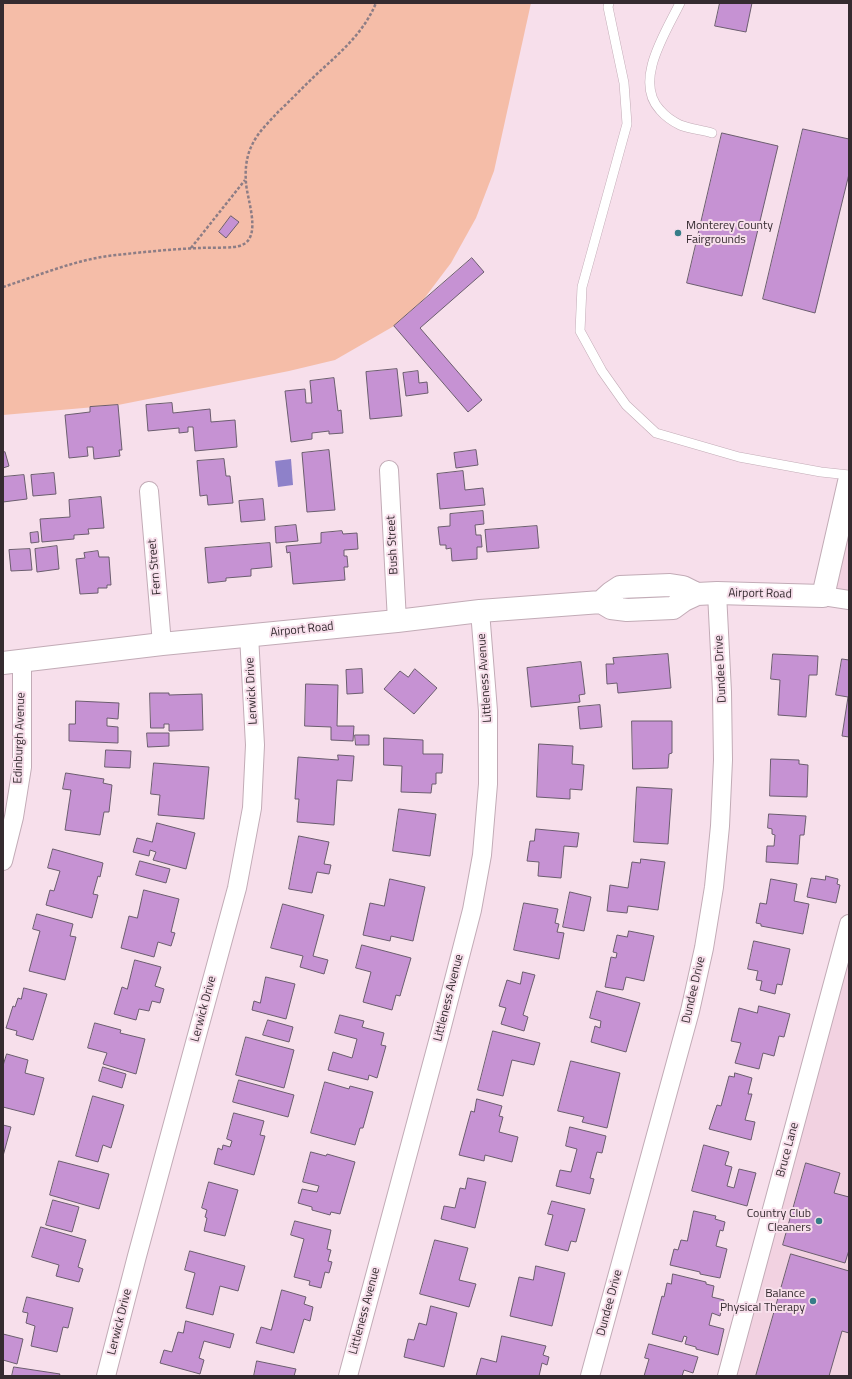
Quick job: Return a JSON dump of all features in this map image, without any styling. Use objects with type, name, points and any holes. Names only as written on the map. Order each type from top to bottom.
[{"type":"street","name":"Bush Street","points":[[389,470],[398,621]]},
{"type":"street","points":[[849,482],[823,596],[849,600]]},
{"type":"street","name":"Fern Street","points":[[149,491],[162,644]]},
{"type":"street","name":"Airport Road","points":[[12,661],[162,644],[398,621],[480,611],[601,602],[611,608],[627,610],[673,608],[684,600],[707,594],[823,596]]},
{"type":"street","name":"Dundee Drive","points":[[590,1376],[690,1011],[704,948],[713,894],[720,826],[723,760],[722,692],[707,594]]},
{"type":"street","name":"Littleness Avenue","points":[[348,1376],[472,910],[482,855],[488,784],[488,711],[480,611]]},
{"type":"street","name":"Lerwick Drive","points":[[106,1376],[237,888],[252,808],[255,745],[249,636]]},
{"type":"street","name":"Edinburgh Avenue","points":[[3,862],[14,817],[22,767],[12,661]]},
{"type":"street","name":"Bruce Lane","points":[[727,1376],[849,924]]},
{"type":"lane","points":[[609,3],[608,7],[624,84],[627,124],[582,287],[580,331],[602,372],[626,405],[656,433],[739,457],[821,472],[849,475]]},
{"type":"lane","points":[[680,3],[654,58],[649,91],[656,106],[667,118],[680,125],[712,133]]},
{"type":"path","points":[[3,287],[76,262],[90,259],[115,255],[191,248],[243,245],[249,240],[252,228],[245,179],[245,167],[248,155],[256,137],[298,92],[352,42],[372,15],[376,3]]},
{"type":"path","points":[[191,248],[245,179]]},
{"type":"shaded area","points":[[3,3],[531,3],[494,171],[476,218],[451,263],[423,300],[394,326],[335,360],[289,371],[118,405],[3,415]]},
{"type":"shaded area","points":[[291,459],[293,485],[278,487],[275,461]]},
{"type":"shaded area","points":[[849,493],[849,600],[823,596]]},
{"type":"shaded area","points":[[849,924],[849,1376],[727,1376]]},
{"type":"building","points":[[720,3],[752,3],[746,32],[715,26]]},
{"type":"building","points":[[803,129],[849,139],[849,174],[815,313],[763,299]]},
{"type":"building","points":[[722,133],[778,146],[742,296],[687,283]]},
{"type":"building","points":[[231,216],[239,222],[226,238],[219,232]]},
{"type":"building","points":[[472,258],[484,272],[420,328],[482,400],[468,412],[394,326]]},
{"type":"building","points":[[397,369],[402,416],[370,419],[366,372]]},
{"type":"building","points":[[418,371],[419,383],[427,382],[428,393],[406,396],[403,373]]},
{"type":"building","points":[[334,378],[338,411],[341,410],[343,433],[329,434],[329,431],[312,433],[312,439],[291,442],[285,391],[305,389],[306,403],[312,403],[310,381]]},
{"type":"building","points":[[172,403],[173,413],[210,409],[211,422],[235,420],[237,447],[195,451],[193,427],[188,427],[188,432],[179,433],[179,428],[148,431],[146,405]]},
{"type":"building","points":[[118,405],[122,450],[119,450],[120,456],[94,459],[93,447],[87,447],[88,456],[69,458],[65,415],[90,412],[90,407]]},
{"type":"building","points":[[329,450],[335,510],[307,512],[302,453]]},
{"type":"building","points":[[476,450],[478,465],[456,468],[454,453]]},
{"type":"building","points":[[5,452],[9,466],[3,468],[3,453]]},
{"type":"building","points":[[224,459],[226,476],[230,476],[233,503],[208,505],[207,495],[200,496],[197,461]]},
{"type":"building","points":[[463,471],[465,490],[483,488],[485,505],[440,509],[437,474]]},
{"type":"building","points":[[54,473],[56,494],[33,496],[31,475]]},
{"type":"building","points":[[24,475],[27,499],[3,502],[3,477]]},
{"type":"building","points":[[101,497],[104,528],[88,529],[89,534],[74,535],[74,539],[42,542],[40,519],[70,517],[69,500]]},
{"type":"building","points":[[263,499],[265,520],[241,522],[239,501]]},
{"type":"building","points":[[483,511],[484,524],[475,525],[476,535],[481,535],[482,547],[477,547],[477,559],[452,561],[451,548],[446,549],[446,545],[440,545],[438,527],[450,526],[450,514]]},
{"type":"building","points":[[296,525],[298,541],[276,543],[275,527]]},
{"type":"building","points":[[537,526],[539,548],[487,552],[485,530]]},
{"type":"building","points":[[342,531],[343,534],[357,533],[358,549],[344,550],[344,556],[347,556],[348,567],[344,567],[345,580],[293,584],[290,552],[287,553],[286,546],[321,543],[321,533]]},
{"type":"building","points":[[38,532],[39,542],[31,543],[30,533]]},
{"type":"building","points":[[270,543],[272,567],[251,569],[251,576],[226,578],[226,581],[208,583],[205,548]]},
{"type":"building","points":[[57,546],[59,569],[37,572],[35,549]]},
{"type":"building","points":[[30,549],[32,570],[11,571],[9,550]]},
{"type":"building","points":[[98,551],[99,557],[109,557],[111,585],[107,585],[107,588],[98,588],[98,593],[80,594],[76,559],[85,558],[84,553]]},
{"type":"building","points":[[668,654],[671,688],[618,693],[617,683],[607,684],[606,664],[614,664],[613,658]]},
{"type":"building","points":[[773,654],[818,656],[817,675],[809,675],[806,717],[778,715],[780,680],[771,679]]},
{"type":"building","points":[[842,659],[849,660],[849,737],[842,736],[848,697],[836,695]]},
{"type":"building","points":[[581,662],[585,694],[579,695],[580,702],[531,707],[527,668]]},
{"type":"building","points":[[362,669],[363,693],[347,694],[346,670]]},
{"type":"building","points":[[415,669],[437,688],[414,714],[384,689],[400,671],[408,677]]},
{"type":"building","points":[[306,684],[338,685],[337,726],[354,726],[353,741],[331,740],[331,727],[305,726]]},
{"type":"building","points":[[150,693],[169,693],[169,695],[202,694],[203,730],[169,731],[169,724],[164,724],[164,728],[151,728]]},
{"type":"building","points":[[76,701],[119,703],[118,719],[107,718],[107,726],[118,727],[118,743],[69,741],[69,724],[75,724]]},
{"type":"building","points":[[600,705],[602,727],[580,729],[578,707]]},
{"type":"building","points":[[632,721],[672,721],[672,753],[669,754],[668,768],[633,769]]},
{"type":"building","points":[[147,733],[169,733],[169,746],[148,747]]},
{"type":"building","points":[[355,735],[369,735],[369,745],[356,745]]},
{"type":"building","points":[[384,738],[423,740],[423,754],[443,754],[442,773],[436,773],[436,784],[432,784],[431,793],[401,792],[402,766],[384,765]]},
{"type":"building","points":[[539,744],[573,746],[572,764],[584,765],[582,790],[570,789],[570,799],[537,797]]},
{"type":"building","points":[[106,750],[131,751],[130,768],[105,767]]},
{"type":"building","points":[[338,755],[354,756],[352,781],[337,780],[334,825],[297,822],[299,799],[295,799],[298,757],[338,760]]},
{"type":"building","points":[[771,759],[799,760],[799,764],[808,765],[807,797],[770,796]]},
{"type":"building","points":[[154,763],[209,767],[204,819],[158,815],[160,795],[151,794]]},
{"type":"building","points":[[66,773],[104,779],[103,783],[112,785],[109,812],[104,812],[100,835],[65,830],[71,790],[63,789]]},
{"type":"building","points":[[637,787],[672,789],[668,844],[634,842]]},
{"type":"building","points":[[399,809],[436,814],[430,856],[393,851]]},
{"type":"building","points":[[769,814],[806,816],[804,835],[800,835],[798,864],[766,862],[767,846],[774,846],[775,835],[772,834],[772,829],[768,828]]},
{"type":"building","points":[[157,823],[195,833],[186,869],[153,860],[156,852],[150,850],[149,856],[133,852],[137,838],[152,842]]},
{"type":"building","points":[[536,829],[579,833],[577,847],[564,846],[561,878],[538,876],[539,862],[527,861],[530,841],[534,841]]},
{"type":"building","points":[[299,836],[329,842],[324,864],[331,865],[329,874],[317,872],[312,893],[289,889]]},
{"type":"building","points":[[53,849],[103,863],[100,877],[98,876],[93,894],[98,895],[92,918],[46,905],[50,890],[54,891],[60,871],[48,868]]},
{"type":"building","points":[[641,859],[665,862],[658,910],[628,906],[627,913],[607,911],[610,885],[628,888],[632,862],[640,863]]},
{"type":"building","points":[[140,861],[170,869],[166,883],[136,875]]},
{"type":"building","points":[[826,876],[838,879],[837,884],[840,885],[836,903],[807,897],[811,878],[825,880]]},
{"type":"building","points":[[390,879],[425,887],[413,941],[391,936],[390,941],[363,935],[370,903],[384,906]]},
{"type":"building","points":[[771,879],[797,884],[794,901],[809,904],[803,934],[761,926],[761,924],[756,923],[760,903],[766,904]]},
{"type":"building","points":[[144,890],[179,899],[171,932],[175,933],[171,946],[158,942],[154,957],[121,948],[129,916],[137,918]]},
{"type":"building","points":[[570,892],[591,897],[584,931],[563,927]]},
{"type":"building","points":[[524,903],[558,909],[555,923],[559,924],[557,932],[564,933],[559,959],[514,950]]},
{"type":"building","points":[[283,904],[324,915],[313,956],[328,960],[324,974],[300,967],[303,956],[271,948]]},
{"type":"building","points":[[37,914],[73,924],[70,936],[76,937],[65,980],[29,971],[40,931],[33,929]]},
{"type":"building","points":[[629,931],[654,936],[644,981],[626,977],[623,990],[605,987],[611,957],[616,958],[617,953],[613,952],[617,935],[627,937]]},
{"type":"building","points":[[754,941],[790,949],[782,985],[777,984],[775,994],[760,990],[762,981],[756,980],[758,971],[748,969]]},
{"type":"building","points":[[362,945],[411,958],[400,996],[396,995],[392,1010],[363,1002],[371,972],[356,968]]},
{"type":"building","points":[[135,960],[161,967],[155,986],[164,989],[160,1003],[152,1001],[149,1011],[139,1009],[136,1020],[114,1014],[122,987],[127,989]]},
{"type":"building","points":[[523,972],[535,975],[523,1015],[528,1017],[524,1031],[501,1024],[506,1008],[499,1006],[507,980],[520,984]]},
{"type":"building","points":[[266,977],[295,984],[286,1019],[252,1010],[254,1001],[260,1003]]},
{"type":"building","points":[[24,988],[47,994],[33,1040],[16,1035],[17,1031],[6,1028],[13,1006],[15,1007],[18,998],[21,999]]},
{"type":"building","points":[[597,991],[640,1003],[626,1052],[591,1042],[595,1026],[600,1028],[601,1021],[590,1018]]},
{"type":"building","points":[[759,1006],[790,1014],[784,1037],[779,1036],[774,1056],[763,1053],[759,1069],[735,1063],[741,1043],[731,1041],[739,1008],[757,1013]]},
{"type":"building","points":[[340,1015],[364,1021],[362,1027],[384,1033],[381,1045],[386,1046],[377,1078],[369,1075],[368,1080],[328,1070],[333,1052],[352,1058],[357,1039],[335,1033]]},
{"type":"building","points":[[268,1020],[293,1027],[289,1042],[263,1035]]},
{"type":"building","points":[[95,1023],[121,1030],[120,1033],[145,1039],[136,1074],[103,1064],[107,1053],[88,1048]]},
{"type":"building","points":[[493,1031],[540,1043],[534,1065],[512,1060],[503,1096],[478,1090]]},
{"type":"building","points":[[246,1037],[294,1050],[284,1088],[236,1075]]},
{"type":"building","points":[[7,1054],[28,1060],[25,1073],[44,1078],[34,1115],[3,1107],[3,1066]]},
{"type":"building","points":[[571,1061],[620,1073],[607,1128],[582,1122],[584,1117],[558,1111]]},
{"type":"building","points":[[103,1067],[126,1074],[122,1088],[99,1081]]},
{"type":"building","points":[[735,1073],[752,1078],[748,1094],[752,1094],[745,1120],[755,1122],[751,1140],[709,1129],[717,1105],[721,1106],[729,1076],[734,1077]]},
{"type":"building","points":[[239,1080],[294,1095],[288,1117],[233,1102]]},
{"type":"building","points":[[325,1082],[349,1089],[350,1086],[373,1092],[363,1128],[360,1128],[355,1145],[311,1133]]},
{"type":"building","points":[[93,1096],[124,1105],[111,1148],[103,1145],[98,1162],[76,1156]]},
{"type":"building","points":[[477,1099],[502,1106],[499,1116],[503,1117],[499,1132],[518,1137],[512,1162],[485,1155],[484,1161],[459,1155],[471,1111],[474,1112]]},
{"type":"building","points":[[234,1113],[264,1121],[260,1135],[265,1136],[254,1175],[214,1164],[218,1148],[222,1150],[223,1145],[230,1147],[232,1141],[227,1139]]},
{"type":"building","points":[[3,1125],[11,1127],[3,1156]]},
{"type":"building","points":[[570,1127],[606,1136],[602,1153],[597,1152],[590,1178],[594,1179],[590,1194],[556,1186],[560,1170],[571,1172],[577,1149],[566,1146]]},
{"type":"building","points":[[704,1145],[729,1152],[725,1165],[732,1167],[727,1186],[734,1188],[739,1169],[756,1173],[747,1206],[692,1191]]},
{"type":"building","points":[[311,1152],[326,1156],[327,1154],[355,1162],[340,1214],[331,1212],[330,1215],[312,1210],[312,1207],[298,1203],[302,1189],[317,1192],[319,1186],[303,1182]]},
{"type":"building","points":[[59,1161],[109,1174],[99,1209],[50,1195]]},
{"type":"building","name":"Country Club Cleaners","points":[[806,1163],[840,1173],[834,1193],[849,1197],[849,1250],[845,1263],[783,1245]]},
{"type":"building","points":[[468,1178],[486,1182],[475,1228],[441,1219],[444,1206],[455,1208],[460,1188],[465,1189]]},
{"type":"building","points":[[209,1182],[238,1190],[225,1236],[204,1231],[207,1210],[202,1208]]},
{"type":"building","points":[[53,1200],[79,1207],[72,1232],[46,1225]]},
{"type":"building","points":[[552,1201],[585,1209],[576,1242],[571,1241],[568,1251],[545,1245],[553,1215],[548,1214]]},
{"type":"building","points":[[694,1211],[716,1216],[715,1219],[725,1222],[723,1231],[720,1230],[716,1246],[727,1249],[720,1278],[670,1265],[674,1249],[678,1250],[681,1240],[687,1241]]},
{"type":"building","points":[[295,1221],[331,1230],[327,1249],[331,1250],[328,1261],[332,1262],[329,1273],[325,1272],[321,1288],[309,1285],[310,1281],[294,1277],[304,1239],[291,1235]]},
{"type":"building","points":[[41,1227],[86,1240],[78,1267],[83,1269],[79,1282],[56,1276],[59,1265],[32,1257]]},
{"type":"building","points":[[435,1240],[468,1248],[459,1280],[476,1284],[469,1307],[420,1294]]},
{"type":"building","points":[[190,1251],[245,1266],[238,1291],[220,1286],[213,1315],[186,1308],[195,1273],[185,1270]]},
{"type":"building","name":"Balance Physical Therapy","points":[[791,1254],[849,1271],[849,1333],[842,1331],[829,1376],[756,1376]]},
{"type":"building","points":[[536,1266],[565,1273],[552,1326],[510,1316],[519,1277],[533,1280]]},
{"type":"building","points":[[673,1274],[706,1282],[706,1284],[714,1286],[712,1297],[724,1300],[720,1316],[712,1313],[709,1325],[724,1329],[718,1355],[696,1349],[696,1347],[685,1344],[687,1337],[684,1336],[682,1342],[652,1334],[662,1296],[664,1297],[667,1283],[671,1284]]},
{"type":"building","points":[[282,1290],[306,1297],[304,1304],[313,1307],[310,1321],[304,1319],[294,1353],[256,1343],[261,1327],[271,1330]]},
{"type":"building","points":[[27,1297],[73,1308],[68,1328],[63,1327],[57,1352],[31,1346],[35,1326],[26,1323],[28,1313],[23,1312]]},
{"type":"building","points":[[431,1306],[457,1313],[444,1367],[404,1357],[408,1339],[414,1340],[419,1323],[426,1325]]},
{"type":"building","points":[[186,1321],[234,1334],[230,1348],[204,1341],[199,1358],[204,1360],[200,1374],[160,1363],[164,1350],[172,1352],[178,1332],[183,1333]]},
{"type":"building","points":[[3,1334],[23,1339],[17,1364],[3,1360]]},
{"type":"building","points":[[502,1336],[546,1346],[543,1355],[549,1357],[547,1365],[542,1363],[539,1376],[476,1376],[481,1358],[496,1362]]},
{"type":"building","points":[[649,1344],[698,1357],[693,1373],[684,1370],[682,1376],[644,1376],[649,1359],[645,1358]]},
{"type":"building","points":[[257,1361],[296,1369],[294,1376],[254,1376]]},
{"type":"building","points":[[14,1367],[60,1374],[59,1376],[12,1376]]},
{"type":"place","name":"Monterey County Fairgrounds","points":[[678,233]]},
{"type":"place","name":"Country Club Cleaners","points":[[819,1221]]},
{"type":"place","name":"Balance Physical Therapy","points":[[813,1301]]}]
